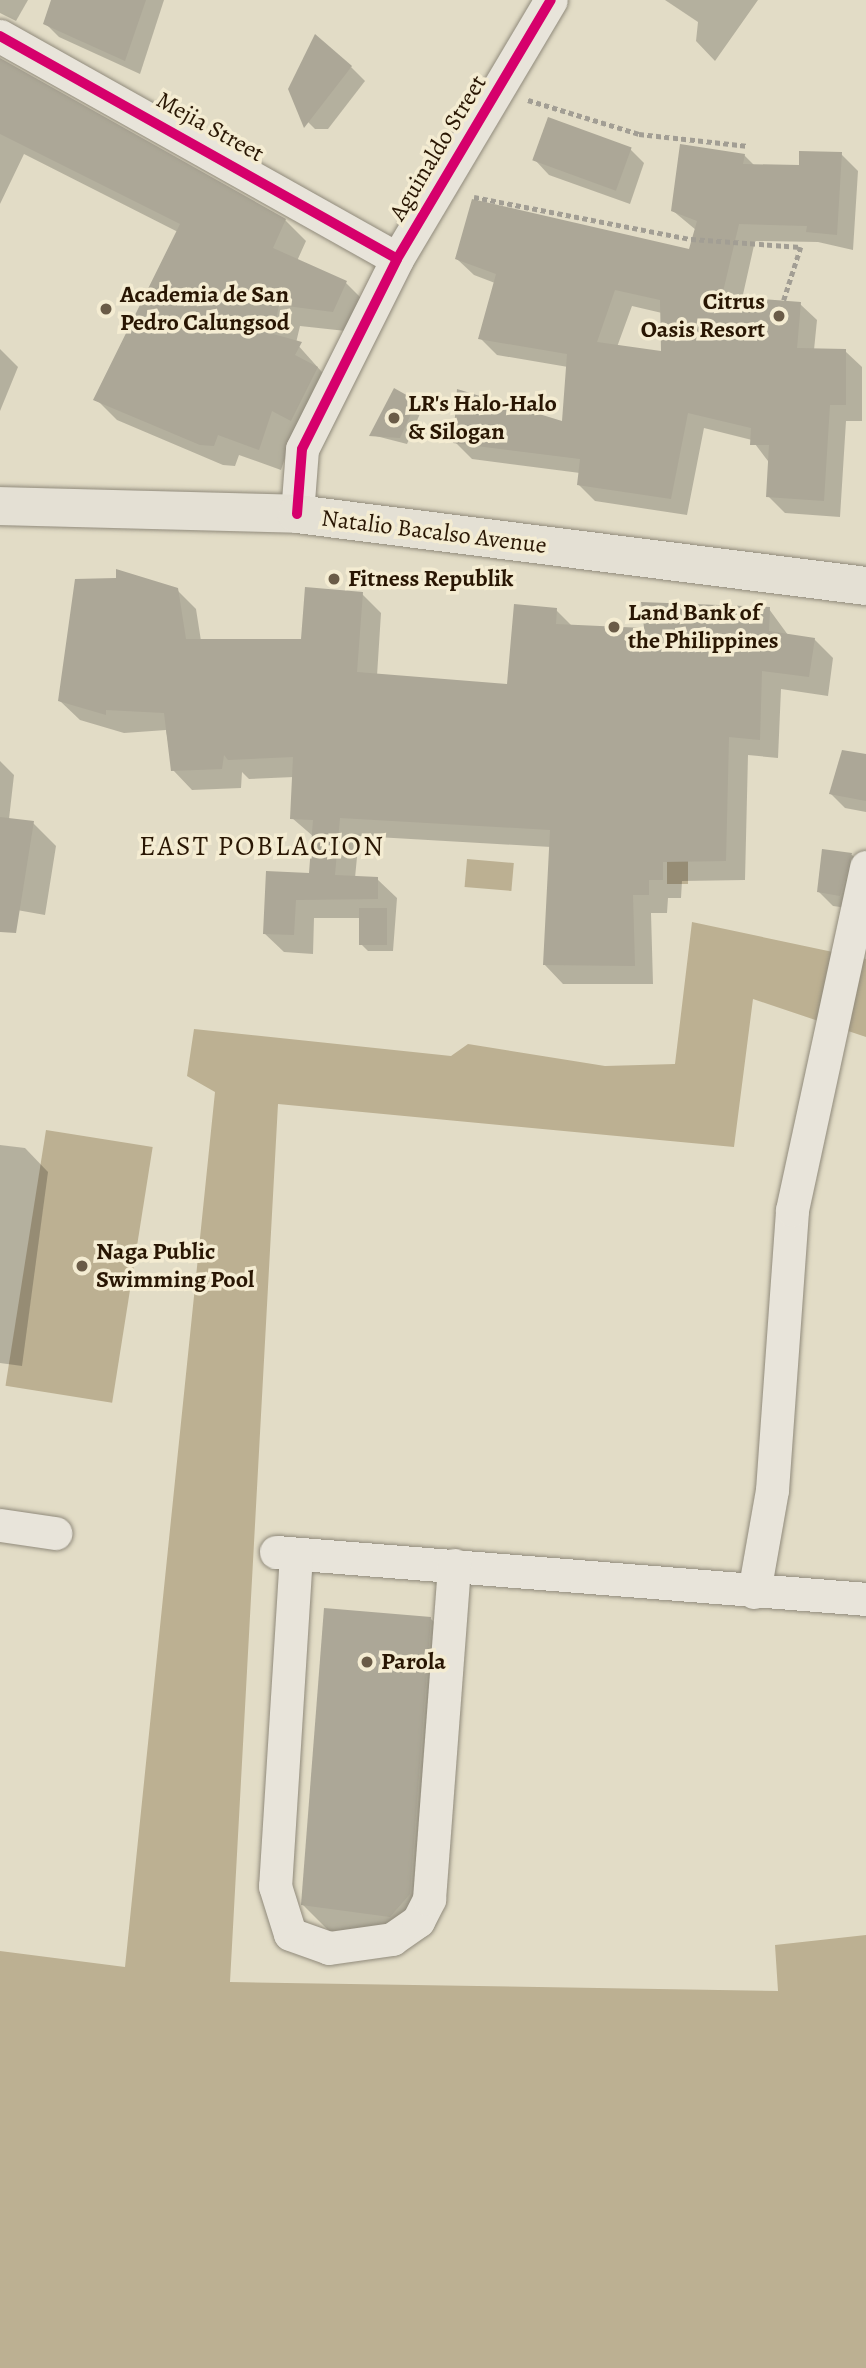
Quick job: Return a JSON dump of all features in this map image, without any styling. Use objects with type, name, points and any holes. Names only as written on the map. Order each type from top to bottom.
[{"type":"highway","name":"Natalio Bacalso Avenue","points":[[0,506],[297,514],[866,586]]},
{"type":"street","name":"Aguinaldo Street","points":[[297,514],[302,449],[397,259],[551,0]]},
{"type":"street","name":"Mejia Street","points":[[0,36],[397,259]]},
{"type":"street","points":[[754,1592],[772,1490],[792,1210],[851,947],[866,867]]},
{"type":"street","points":[[0,1525],[55,1533]]},
{"type":"street","points":[[454,1565],[429,1899],[418,1921],[392,1939],[329,1948],[290,1934],[275,1886],[286,1553],[454,1565],[866,1600]]},
{"type":"path","points":[[498,89],[639,134],[748,146]]},
{"type":"path","points":[[440,187],[606,226],[801,247],[784,300]]},
{"type":"shaded area","points":[[667,825],[688,825],[688,884],[667,884]]},
{"type":"shaded area","points":[[467,859],[514,863],[511,891],[465,887]]},
{"type":"shaded area","points":[[692,922],[866,959],[866,1037],[753,999],[734,1147],[278,1104],[230,1982],[778,1991],[775,1945],[866,1935],[866,2368],[0,2368],[0,1951],[125,1967],[215,1092],[187,1076],[194,1029],[451,1056],[468,1044],[605,1066],[675,1064]]},
{"type":"shaded area","name":"Naga Public Swimming Pool","points":[[46,1130],[153,1147],[112,1403],[5,1386]]},
{"type":"building","points":[[51,0],[146,0],[125,61],[43,24]]},
{"type":"building","points":[[315,34],[352,66],[304,128],[288,89]]},
{"type":"building","points":[[0,58],[286,219],[273,248],[347,281],[333,312],[279,305],[273,334],[302,342],[295,355],[318,367],[291,421],[272,411],[259,450],[218,435],[214,446],[200,445],[93,400],[180,224],[0,134]]},
{"type":"building","points":[[548,117],[632,147],[616,191],[532,160]]},
{"type":"building","points":[[680,144],[745,154],[743,164],[799,165],[799,151],[842,152],[837,235],[806,232],[807,226],[739,224],[722,296],[801,302],[797,348],[846,349],[846,405],[830,405],[824,501],[766,497],[769,445],[750,445],[751,428],[688,413],[671,499],[577,485],[580,459],[453,443],[457,389],[562,421],[567,354],[478,339],[496,274],[455,259],[472,199],[689,249],[697,221],[671,211]],"holes":[[[615,290],[660,300],[661,351],[597,342]]]},
{"type":"building","name":"LR's Halo-Halo & Silogan","points":[[394,388],[417,401],[400,438],[369,436]]},
{"type":"building","points":[[116,569],[178,588],[186,639],[301,639],[305,587],[363,592],[357,672],[507,684],[514,604],[557,608],[556,624],[644,628],[641,602],[770,607],[769,631],[815,638],[809,677],[762,671],[760,740],[729,737],[726,861],[663,862],[663,880],[649,880],[649,895],[633,895],[635,966],[543,965],[550,830],[340,818],[335,875],[378,877],[378,899],[296,900],[294,935],[263,934],[266,871],[309,873],[313,820],[290,819],[293,757],[228,760],[224,755],[222,769],[171,771],[164,713],[106,710],[106,715],[58,701],[75,579],[116,578]]},
{"type":"building","points":[[842,750],[866,754],[866,801],[829,794]]},
{"type":"building","points":[[0,817],[34,821],[16,933],[0,932]]},
{"type":"building","points":[[822,849],[852,853],[840,896],[817,892]]},
{"type":"building","points":[[359,908],[387,908],[387,945],[359,945]]},
{"type":"building","points":[[324,1608],[431,1617],[410,1894],[390,1917],[301,1905]]},
{"type":"cycle path","points":[[297,514],[302,449],[397,259],[551,0]]},
{"type":"cycle path","points":[[0,36],[397,259]]},
{"type":"place","name":"Academia de San Pedro Calungsod","points":[[106,309]]},
{"type":"place","name":"Citrus Oasis Resort","points":[[779,316]]},
{"type":"place","name":"LR's Halo-Halo & Silogan","points":[[394,418]]},
{"type":"place","name":"Fitness Republik","points":[[334,579]]},
{"type":"place","name":"Land Bank of the Philippines","points":[[614,627]]},
{"type":"place","name":"Naga Public Swimming Pool","points":[[82,1266]]},
{"type":"place","name":"Parola","points":[[367,1662]]},
{"type":"district","name":"EAST POBLACION","points":[[262,846]]}]
